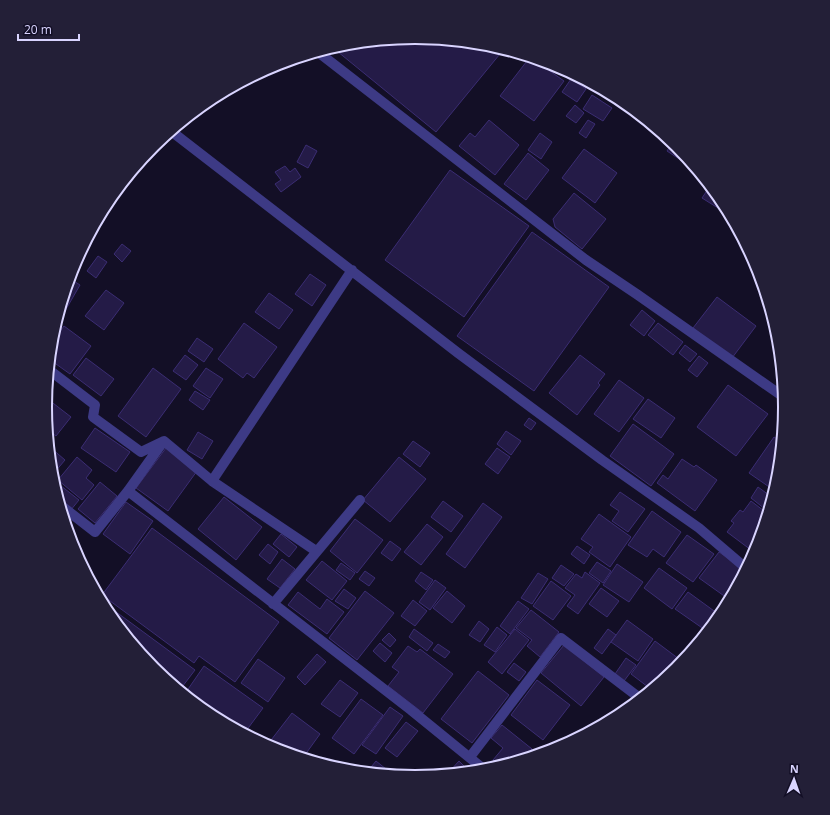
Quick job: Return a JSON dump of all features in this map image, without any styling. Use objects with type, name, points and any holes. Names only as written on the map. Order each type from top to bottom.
[{"type":"street","points":[[323,56],[586,260],[778,393]]},
{"type":"street","points":[[175,134],[602,460],[698,528],[742,565]]},
{"type":"street","points":[[212,480],[352,270]]},
{"type":"street","points":[[53,373],[95,405],[93,417],[141,452],[164,441]]},
{"type":"street","points":[[164,441],[212,480],[316,551]]},
{"type":"street","points":[[66,510],[95,532],[128,491],[164,441]]},
{"type":"street","points":[[128,491],[411,710],[479,765]]},
{"type":"street","points":[[273,604],[360,500]]},
{"type":"street","points":[[470,757],[562,638],[637,696]]},
{"type":"building","points":[[415,44],[462,47],[500,54],[436,132],[338,52],[368,47]]},
{"type":"building","points":[[527,61],[547,69],[564,81],[534,121],[500,96]]},
{"type":"building","points":[[571,79],[586,89],[577,102],[562,92]]},
{"type":"building","points":[[592,95],[612,108],[603,121],[583,109]]},
{"type":"building","points":[[575,105],[584,113],[576,123],[566,116]]},
{"type":"building","points":[[489,120],[519,145],[495,175],[459,146],[470,133],[475,137]]},
{"type":"building","points":[[588,120],[595,124],[586,138],[579,133]]},
{"type":"building","points":[[540,133],[552,142],[541,159],[528,150]]},
{"type":"building","points":[[306,145],[317,151],[308,168],[297,162]]},
{"type":"building","points":[[669,147],[681,160],[667,151]]},
{"type":"building","points":[[584,149],[617,173],[595,203],[562,178]]},
{"type":"building","points":[[528,153],[549,170],[526,200],[504,184]]},
{"type":"building","points":[[285,166],[290,172],[295,168],[301,177],[281,192],[275,184],[281,180],[275,172]]},
{"type":"building","points":[[450,170],[529,226],[464,317],[385,260]]},
{"type":"building","points":[[707,191],[718,208],[718,208],[702,198]]},
{"type":"building","points":[[574,193],[606,219],[582,249],[555,227],[553,219]]},
{"type":"building","points":[[532,232],[609,287],[534,391],[457,336]]},
{"type":"building","points":[[122,244],[131,251],[122,262],[114,254]]},
{"type":"building","points":[[98,256],[107,262],[96,278],[87,271]]},
{"type":"building","points":[[310,274],[326,285],[312,306],[295,294]]},
{"type":"building","points":[[74,281],[80,285],[65,311]]},
{"type":"building","points":[[106,290],[124,303],[104,330],[85,316]]},
{"type":"building","points":[[269,293],[293,310],[279,329],[255,312]]},
{"type":"building","points":[[717,297],[756,326],[732,358],[693,328]]},
{"type":"building","points":[[642,310],[655,321],[644,336],[630,325]]},
{"type":"building","points":[[244,323],[277,347],[254,378],[247,373],[243,378],[218,359]]},
{"type":"building","points":[[658,323],[683,342],[673,355],[648,335]]},
{"type":"building","points":[[64,326],[91,346],[70,374],[55,363],[59,332]]},
{"type":"building","points":[[197,338],[213,349],[204,362],[188,351]]},
{"type":"building","points":[[685,345],[697,354],[690,362],[679,353]]},
{"type":"building","points":[[185,355],[198,365],[186,380],[173,371]]},
{"type":"building","points":[[580,355],[605,374],[598,383],[600,385],[577,415],[549,393]]},
{"type":"building","points":[[699,356],[708,363],[697,377],[688,370]]},
{"type":"building","points":[[86,358],[114,379],[101,396],[73,375]]},
{"type":"building","points":[[153,368],[181,389],[146,437],[118,416]]},
{"type":"building","points":[[206,368],[223,379],[210,398],[193,386]]},
{"type":"building","points":[[619,380],[644,398],[619,432],[594,414]]},
{"type":"building","points":[[728,385],[768,414],[736,456],[697,427]]},
{"type":"building","points":[[195,391],[210,400],[203,410],[189,400]]},
{"type":"building","points":[[648,399],[675,418],[661,438],[633,419]]},
{"type":"building","points":[[52,402],[71,417],[56,436],[52,431]]},
{"type":"building","points":[[529,418],[536,423],[531,430],[524,425]]},
{"type":"building","points":[[633,424],[674,454],[651,486],[610,456]]},
{"type":"building","points":[[95,428],[130,452],[116,472],[81,448]]},
{"type":"building","points":[[506,431],[521,441],[511,455],[497,444]]},
{"type":"building","points":[[198,432],[213,441],[202,459],[187,450]]},
{"type":"building","points":[[774,437],[777,439],[770,487],[749,473]]},
{"type":"building","points":[[413,441],[430,453],[420,467],[403,454]]},
{"type":"building","points":[[166,448],[197,471],[168,511],[136,488]]},
{"type":"building","points":[[497,448],[510,457],[498,474],[485,464]]},
{"type":"building","points":[[54,451],[65,460],[57,470]]},
{"type":"building","points":[[77,457],[92,470],[86,478],[94,485],[82,500],[58,480]]},
{"type":"building","points":[[399,457],[426,479],[390,522],[363,500]]},
{"type":"building","points":[[682,459],[694,467],[696,465],[717,480],[695,511],[657,483],[663,475],[668,479]]},
{"type":"building","points":[[100,482],[117,496],[95,523],[78,509]]},
{"type":"building","points":[[60,485],[79,500],[70,511],[66,507]]},
{"type":"building","points":[[758,487],[768,494],[764,508],[751,498]]},
{"type":"building","points":[[620,492],[645,509],[628,532],[612,521],[619,511],[610,505]]},
{"type":"building","points":[[224,497],[262,527],[236,560],[198,529]]},
{"type":"building","points":[[443,501],[463,516],[451,532],[431,517]]},
{"type":"building","points":[[751,501],[763,510],[750,549],[727,532],[734,523],[731,521],[740,510],[743,512]]},
{"type":"building","points":[[126,502],[153,521],[130,554],[103,534]]},
{"type":"building","points":[[483,503],[502,517],[465,568],[446,554]]},
{"type":"building","points":[[652,511],[681,532],[664,557],[653,549],[647,557],[628,545]]},
{"type":"building","points":[[599,514],[631,537],[610,567],[589,552],[593,547],[581,539]]},
{"type":"building","points":[[355,519],[383,540],[357,573],[330,551]]},
{"type":"building","points":[[427,524],[443,537],[421,565],[404,552]]},
{"type":"building","points":[[152,528],[279,622],[235,682],[199,656],[194,663],[106,598],[103,594]]},
{"type":"building","points":[[281,534],[297,547],[289,557],[273,544]]},
{"type":"building","points":[[687,535],[714,554],[693,582],[666,563]]},
{"type":"building","points":[[390,541],[401,549],[392,561],[381,553]]},
{"type":"building","points":[[268,544],[278,552],[270,564],[259,555]]},
{"type":"building","points":[[577,546],[590,555],[584,564],[571,554]]},
{"type":"building","points":[[719,552],[741,568],[725,597],[699,578]]},
{"type":"building","points":[[282,559],[295,569],[280,588],[267,579]]},
{"type":"building","points":[[322,561],[347,581],[332,600],[306,580]]},
{"type":"building","points":[[597,562],[611,571],[603,583],[589,573]]},
{"type":"building","points":[[341,563],[355,573],[350,580],[336,570]]},
{"type":"building","points":[[617,564],[643,582],[629,602],[603,585]]},
{"type":"building","points":[[561,565],[574,574],[564,586],[552,578]]},
{"type":"building","points":[[659,568],[687,588],[672,609],[644,588]]},
{"type":"building","points":[[365,571],[375,578],[369,586],[359,579]]},
{"type":"building","points":[[421,572],[433,580],[426,590],[415,581]]},
{"type":"building","points":[[585,572],[600,583],[578,614],[567,606],[575,595],[565,588],[576,574],[582,578]]},
{"type":"building","points":[[538,573],[548,579],[532,604],[521,598]]},
{"type":"building","points":[[435,580],[446,588],[430,610],[419,602]]},
{"type":"building","points":[[551,581],[571,596],[553,620],[533,606]]},
{"type":"building","points":[[601,588],[619,601],[607,617],[589,604]]},
{"type":"building","points":[[344,589],[356,598],[348,609],[335,601]]},
{"type":"building","points":[[365,591],[394,613],[357,660],[329,638]]},
{"type":"building","points":[[447,591],[465,606],[452,623],[433,608]]},
{"type":"building","points":[[298,592],[320,609],[327,599],[344,612],[327,634],[288,605]]},
{"type":"building","points":[[688,592],[715,612],[703,629],[675,609]]},
{"type":"building","points":[[413,600],[427,611],[415,626],[401,616]]},
{"type":"building","points":[[518,601],[529,609],[510,634],[500,626]]},
{"type":"building","points":[[114,610],[195,670],[182,687],[158,665],[127,629]]},
{"type":"building","points":[[531,610],[559,632],[540,657],[527,646],[532,640],[516,628]]},
{"type":"building","points":[[627,620],[653,639],[638,661],[611,642]]},
{"type":"building","points":[[479,621],[489,629],[480,642],[469,635]]},
{"type":"building","points":[[497,627],[507,635],[495,652],[484,645]]},
{"type":"building","points":[[414,629],[433,643],[427,651],[409,637]]},
{"type":"building","points":[[515,629],[529,640],[502,674],[488,662]]},
{"type":"building","points":[[608,629],[616,635],[602,654],[594,648]]},
{"type":"building","points":[[389,633],[396,640],[390,647],[382,640]]},
{"type":"building","points":[[655,641],[678,658],[648,687],[631,674]]},
{"type":"building","points":[[380,643],[392,653],[385,662],[373,651]]},
{"type":"building","points":[[438,644],[450,652],[445,658],[433,650]]},
{"type":"building","points":[[564,645],[604,677],[581,706],[541,673]]},
{"type":"building","points":[[408,646],[417,652],[420,649],[453,674],[423,713],[388,686],[399,672],[392,667]]},
{"type":"building","points":[[317,654],[326,662],[305,685],[297,677]]},
{"type":"building","points":[[626,658],[636,665],[624,681],[615,674]]},
{"type":"building","points":[[258,659],[285,678],[268,702],[241,683]]},
{"type":"building","points":[[514,663],[526,672],[519,681],[507,672]]},
{"type":"building","points":[[204,666],[263,708],[247,730],[213,710],[187,691]]},
{"type":"building","points":[[478,671],[509,695],[472,743],[441,719]]},
{"type":"building","points":[[340,680],[358,693],[340,717],[321,704]]},
{"type":"building","points":[[537,680],[570,705],[543,740],[511,715]]},
{"type":"building","points":[[361,699],[383,715],[354,754],[332,738]]},
{"type":"building","points":[[390,707],[403,716],[376,754],[362,745]]},
{"type":"building","points":[[292,713],[320,734],[305,754],[271,741]]},
{"type":"building","points":[[406,722],[418,731],[397,757],[385,748]]},
{"type":"building","points":[[502,725],[532,749],[529,753],[495,762],[493,760],[503,748],[491,738]]},
{"type":"building","points":[[376,761],[386,769],[386,770],[370,768]]},
{"type":"building","points":[[459,761],[465,767],[462,768],[452,769]]}]
